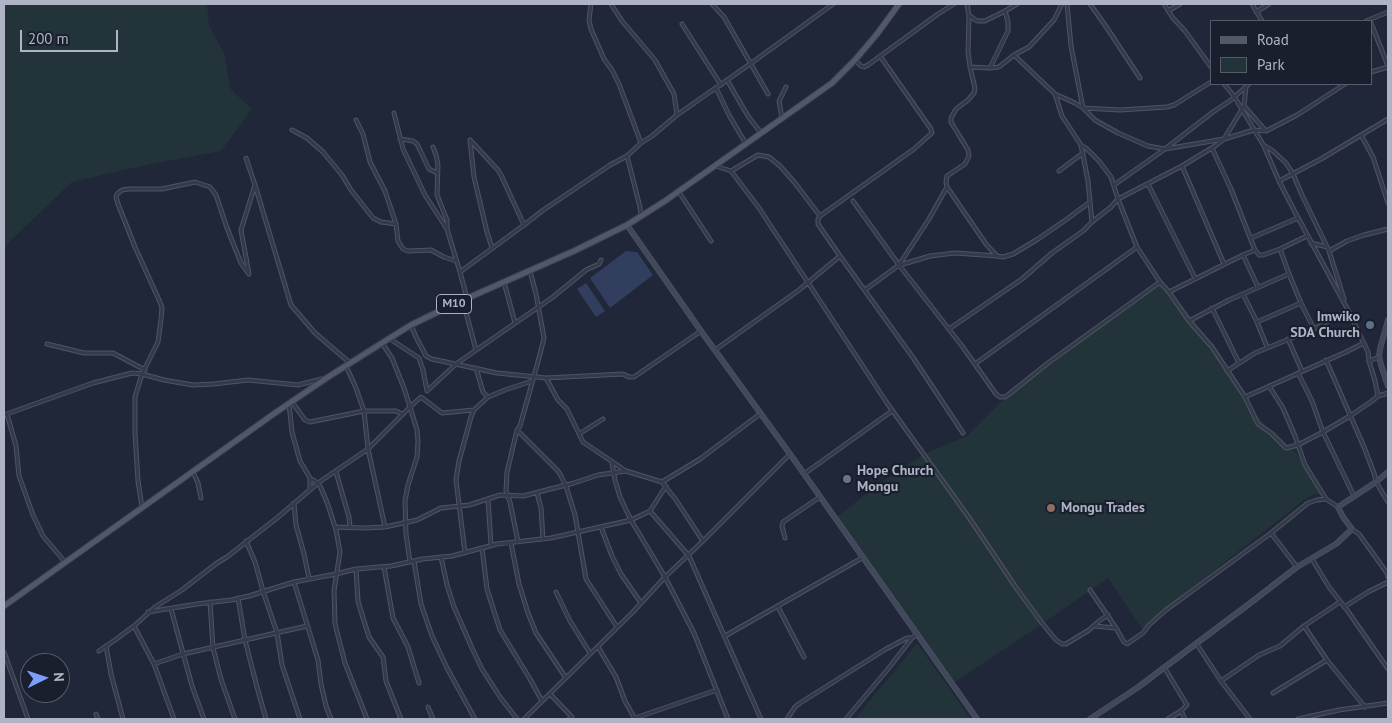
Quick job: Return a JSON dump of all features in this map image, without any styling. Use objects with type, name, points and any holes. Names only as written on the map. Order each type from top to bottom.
[{"type":"main road","name":"M10","points":[[5,603],[325,379],[411,325],[627,225],[679,192],[832,83],[856,60],[899,4]]},
{"type":"main road","points":[[627,225],[700,331],[790,454],[977,719]]},
{"type":"main road","points":[[1388,320],[1379,356],[1388,386]]},
{"type":"main road","points":[[1090,719],[1137,688],[1297,567],[1336,544],[1352,530],[1338,508],[1388,472]]},
{"type":"street","points":[[591,4],[589,15],[591,29],[604,59],[612,70],[641,143]]},
{"type":"street","points":[[611,4],[622,22],[654,60],[674,94],[677,115]]},
{"type":"street","points":[[712,4],[724,17],[768,94]]},
{"type":"street","points":[[460,272],[548,207],[610,165],[627,156],[677,115],[833,4]]},
{"type":"street","points":[[856,60],[864,67],[954,4]]},
{"type":"street","points":[[967,4],[969,16],[968,52],[975,88],[974,93],[968,100],[956,109],[950,122],[968,150],[969,156],[965,164],[947,176],[946,182],[947,187],[986,244],[997,256]]},
{"type":"street","points":[[969,16],[976,21],[985,20],[1017,4]]},
{"type":"street","points":[[970,67],[999,67],[1029,48],[1054,20],[1062,4]]},
{"type":"street","points":[[1067,4],[1071,46],[1083,108]]},
{"type":"street","points":[[1090,4],[1140,78]]},
{"type":"street","points":[[1164,4],[1210,66]]},
{"type":"street","points":[[1168,11],[1180,4]]},
{"type":"street","points":[[1252,4],[1261,20]]},
{"type":"street","points":[[1256,12],[1269,4]]},
{"type":"street","points":[[990,68],[1008,31],[1005,11]]},
{"type":"street","points":[[1371,20],[1388,12]]},
{"type":"street","points":[[682,24],[721,84]]},
{"type":"street","points":[[1372,28],[1388,66],[1372,72]]},
{"type":"street","points":[[880,56],[932,133],[914,149],[820,216],[818,224],[914,359],[963,433]]},
{"type":"street","points":[[1014,56],[1054,94],[1083,108],[1095,120],[1118,133],[1148,146],[1165,149],[1224,139],[1254,130],[1266,131],[1297,115],[1343,85]]},
{"type":"street","points":[[727,80],[748,116],[761,133]]},
{"type":"street","points":[[1083,108],[1120,110],[1167,107],[1174,105],[1210,83]]},
{"type":"street","points":[[1225,85],[1243,108],[1266,131]]},
{"type":"street","points":[[782,118],[778,101],[786,87]]},
{"type":"street","points":[[1114,185],[1246,87]]},
{"type":"street","points":[[949,329],[1022,279],[1052,253],[1084,231],[1118,199],[1182,166],[1224,139],[1243,108],[1246,87]]},
{"type":"street","points":[[716,88],[746,144]]},
{"type":"street","points":[[1054,94],[1062,116],[1080,145],[1083,154],[1092,222]]},
{"type":"street","points":[[1243,108],[1264,146],[1298,218],[1364,342],[1378,396]]},
{"type":"street","points":[[394,113],[403,149],[418,183],[428,202],[447,229]]},
{"type":"street","points":[[1279,181],[1388,119]]},
{"type":"street","points":[[356,120],[363,134],[370,162],[385,191],[396,224],[398,241],[408,251],[431,250],[456,261]]},
{"type":"street","points":[[292,130],[307,138],[323,152],[373,218],[381,222],[396,224]]},
{"type":"street","points":[[1361,135],[1372,157],[1388,203]]},
{"type":"street","points":[[400,139],[413,141],[418,144],[429,169],[437,173]]},
{"type":"street","points":[[492,248],[486,232],[474,177],[470,140],[498,170],[524,225]]},
{"type":"street","points":[[1080,145],[1099,161],[1111,177],[1137,247],[1160,282],[1189,321],[1212,347],[1245,397],[1258,424],[1271,433],[1286,448],[1298,445],[1323,432],[1378,396],[1388,393]]},
{"type":"street","points":[[1264,146],[1273,151],[1286,163],[1293,174],[1328,249],[1348,310]]},
{"type":"street","points":[[432,147],[437,159],[437,195],[447,220],[447,229],[460,272],[476,350]]},
{"type":"street","points":[[1212,148],[1255,250],[1259,255],[1263,256],[1308,236]]},
{"type":"street","points":[[1059,171],[1083,154]]},
{"type":"street","points":[[731,171],[758,155],[768,157],[780,166],[795,183],[820,216]]},
{"type":"street","points":[[627,156],[641,216]]},
{"type":"street","points":[[246,158],[292,305],[315,333],[348,364],[364,411],[368,449],[385,527]]},
{"type":"street","points":[[715,166],[731,171],[764,214],[892,411],[970,519],[1017,589],[1056,640],[1066,644],[1085,633],[1108,615]]},
{"type":"street","points":[[1182,166],[1224,264]]},
{"type":"street","points":[[142,507],[138,473],[135,402],[137,388],[158,342],[162,308],[135,247],[116,194],[122,190],[162,189],[196,182],[210,187],[216,195],[241,263],[249,274],[241,230],[255,185]]},
{"type":"street","points":[[1148,184],[1195,278]]},
{"type":"street","points":[[899,265],[947,187]]},
{"type":"street","points":[[679,192],[711,241]]},
{"type":"street","points":[[853,201],[899,265],[1000,397],[1005,397],[1017,389],[1048,363],[1160,282]]},
{"type":"street","points":[[865,290],[899,265],[930,256],[955,253],[1003,257],[1021,249],[1090,202]]},
{"type":"street","points":[[1251,238],[1298,218]]},
{"type":"street","points":[[1311,243],[1328,249],[1364,235],[1388,229]]},
{"type":"street","points":[[975,364],[1137,247]]},
{"type":"street","points":[[1280,249],[1301,303],[1314,329]]},
{"type":"street","points":[[1169,292],[1255,250]]},
{"type":"street","points":[[1243,255],[1258,286]]},
{"type":"street","points":[[715,350],[799,290],[840,256]]},
{"type":"street","points":[[99,651],[134,626],[148,612],[182,590],[277,518],[310,489],[368,449],[402,414],[456,364],[553,297],[586,270],[599,264],[601,260]]},
{"type":"street","points":[[518,542],[506,491],[507,472],[517,430],[520,426],[532,379],[540,358],[544,338],[530,270]]},
{"type":"street","points":[[1189,321],[1258,286],[1289,274]]},
{"type":"street","points":[[504,282],[515,323]]},
{"type":"street","points":[[1243,294],[1267,348]]},
{"type":"street","points":[[1257,322],[1301,303]]},
{"type":"street","points":[[1212,308],[1239,363]]},
{"type":"street","points":[[1227,371],[1267,348],[1314,329],[1348,310]]},
{"type":"street","points":[[411,325],[426,356],[432,359],[532,379],[623,374],[634,377],[700,331]]},
{"type":"street","points":[[389,339],[419,358],[427,391]]},
{"type":"street","points":[[1288,339],[1323,432],[1354,496]]},
{"type":"street","points":[[1382,341],[1388,340]]},
{"type":"street","points":[[1245,397],[1364,342]]},
{"type":"street","points":[[382,343],[392,358],[417,430],[417,456],[405,500],[406,534],[421,604],[432,636],[447,668],[476,719]]},
{"type":"street","points":[[47,344],[84,353],[113,353],[144,372],[164,380],[193,385],[248,380],[298,385],[325,379]]},
{"type":"street","points":[[419,358],[426,356]]},
{"type":"street","points":[[1369,361],[1379,356]]},
{"type":"street","points":[[1326,360],[1364,447],[1376,482],[1388,502]]},
{"type":"street","points":[[476,368],[483,392],[488,397]]},
{"type":"street","points":[[66,562],[44,536],[33,515],[19,476],[16,446],[5,414],[93,383],[132,373],[144,372]]},
{"type":"street","points":[[546,378],[558,400],[567,409],[583,442],[626,471],[662,482],[703,541]]},
{"type":"street","points":[[465,553],[456,480],[466,434],[474,410],[488,397],[532,379]]},
{"type":"street","points":[[1269,386],[1283,408],[1305,465],[1326,499],[1338,508]]},
{"type":"street","points":[[421,397],[442,413],[474,410]]},
{"type":"street","points":[[290,403],[310,422],[364,411],[386,411],[402,414]]},
{"type":"street","points":[[290,403],[292,432],[296,450],[310,478],[318,483],[321,488],[335,527],[340,552],[333,612],[337,638],[353,687],[367,719]]},
{"type":"street","points":[[804,474],[892,411]]},
{"type":"street","points":[[662,482],[700,459],[760,414]]},
{"type":"street","points":[[579,434],[603,419]]},
{"type":"street","points":[[517,430],[558,471],[566,486],[579,532],[586,579],[617,627]]},
{"type":"street","points":[[524,719],[790,454]]},
{"type":"street","points":[[612,463],[620,497],[631,520],[665,577],[694,633],[728,718],[724,719]]},
{"type":"street","points":[[335,527],[385,527],[417,520],[441,508],[469,505],[500,496],[536,494],[598,475],[626,471]]},
{"type":"street","points":[[193,472],[198,483],[201,498]]},
{"type":"street","points":[[336,472],[350,527]]},
{"type":"street","points":[[310,478],[310,489]]},
{"type":"street","points":[[148,612],[238,598],[309,578],[356,569],[384,567],[452,556],[491,546],[543,539],[631,520],[650,511],[666,486]]},
{"type":"street","points":[[536,494],[541,508],[543,539]]},
{"type":"street","points":[[785,538],[783,522],[820,497]]},
{"type":"street","points":[[488,499],[491,546]]},
{"type":"street","points":[[1090,590],[1127,644],[1143,633],[1166,610],[1271,533],[1308,503],[1326,499]]},
{"type":"street","points":[[294,503],[296,525],[309,578]]},
{"type":"street","points":[[650,511],[689,556],[761,719]]},
{"type":"street","points":[[601,527],[621,574],[641,603]]},
{"type":"street","points":[[1352,530],[1359,534],[1387,573],[1388,578]]},
{"type":"street","points":[[1271,533],[1297,567]]},
{"type":"street","points":[[246,541],[255,562],[277,632],[282,665],[300,719]]},
{"type":"street","points":[[511,543],[519,584],[536,633],[566,678]]},
{"type":"street","points":[[482,548],[487,589],[500,630],[542,701]]},
{"type":"street","points":[[441,557],[446,585],[472,648],[500,697],[517,719]]},
{"type":"street","points":[[725,636],[862,558]]},
{"type":"street","points":[[1312,559],[1388,669]]},
{"type":"street","points":[[384,567],[393,618],[408,647],[419,682]]},
{"type":"street","points":[[356,569],[357,596],[360,608],[369,637],[383,657],[386,680],[401,719]]},
{"type":"street","points":[[294,582],[318,660],[321,684],[331,719]]},
{"type":"street","points":[[1344,607],[1388,582]]},
{"type":"street","points":[[556,592],[590,653]]},
{"type":"street","points":[[238,598],[245,640],[266,719]]},
{"type":"street","points":[[210,602],[213,648],[221,680],[235,719]]},
{"type":"street","points":[[1221,681],[1259,655],[1280,646],[1304,626],[1340,602]]},
{"type":"street","points":[[778,607],[804,657]]},
{"type":"street","points":[[171,609],[192,686],[204,719]]},
{"type":"street","points":[[134,626],[154,664],[174,719]]},
{"type":"street","points":[[154,664],[183,654],[307,626]]},
{"type":"street","points":[[1095,626],[1116,628]]},
{"type":"street","points":[[1304,626],[1327,660],[1365,707]]},
{"type":"street","points":[[846,719],[916,634]]},
{"type":"street","points":[[787,719],[800,703],[886,649],[907,638],[912,638]]},
{"type":"street","points":[[1196,643],[1221,681],[1250,719]]},
{"type":"street","points":[[106,646],[123,719]]},
{"type":"street","points":[[598,647],[616,677],[625,701],[635,719],[716,690]]},
{"type":"street","points":[[4,652],[28,719]]},
{"type":"street","points":[[1273,693],[1327,660]]},
{"type":"street","points":[[1164,667],[1188,705],[1168,719]]},
{"type":"street","points":[[550,694],[572,719]]},
{"type":"street","points":[[1298,719],[1388,703]]},
{"type":"street","points":[[428,707],[433,719]]},
{"type":"street","points":[[1182,711],[1185,719]]},
{"type":"street","points":[[96,714],[98,719]]},
{"type":"street","points":[[1318,714],[1319,719]]},
{"type":"green space","points":[[4,4],[207,4],[209,25],[224,53],[231,90],[252,109],[221,151],[146,165],[72,182],[4,247]]},
{"type":"green space","points":[[1162,280],[1215,347],[1260,419],[1297,454],[1322,495],[1315,494],[1308,497],[1148,622],[1143,630],[1108,578],[952,684],[835,518],[878,485],[924,454],[967,436],[1001,402]]},
{"type":"green space","points":[[917,643],[971,719],[855,719]]},
{"type":"water","points":[[626,251],[637,252],[653,275],[610,308],[590,278]]},
{"type":"water","points":[[586,283],[605,311],[596,317],[577,289]]},
{"type":"place","name":"Imwiko SDA Church","points":[[1370,325]]},
{"type":"place","name":"Hope Church Mongu","points":[[847,479]]},
{"type":"place","name":"Mongu Trades","points":[[1051,508]]}]
